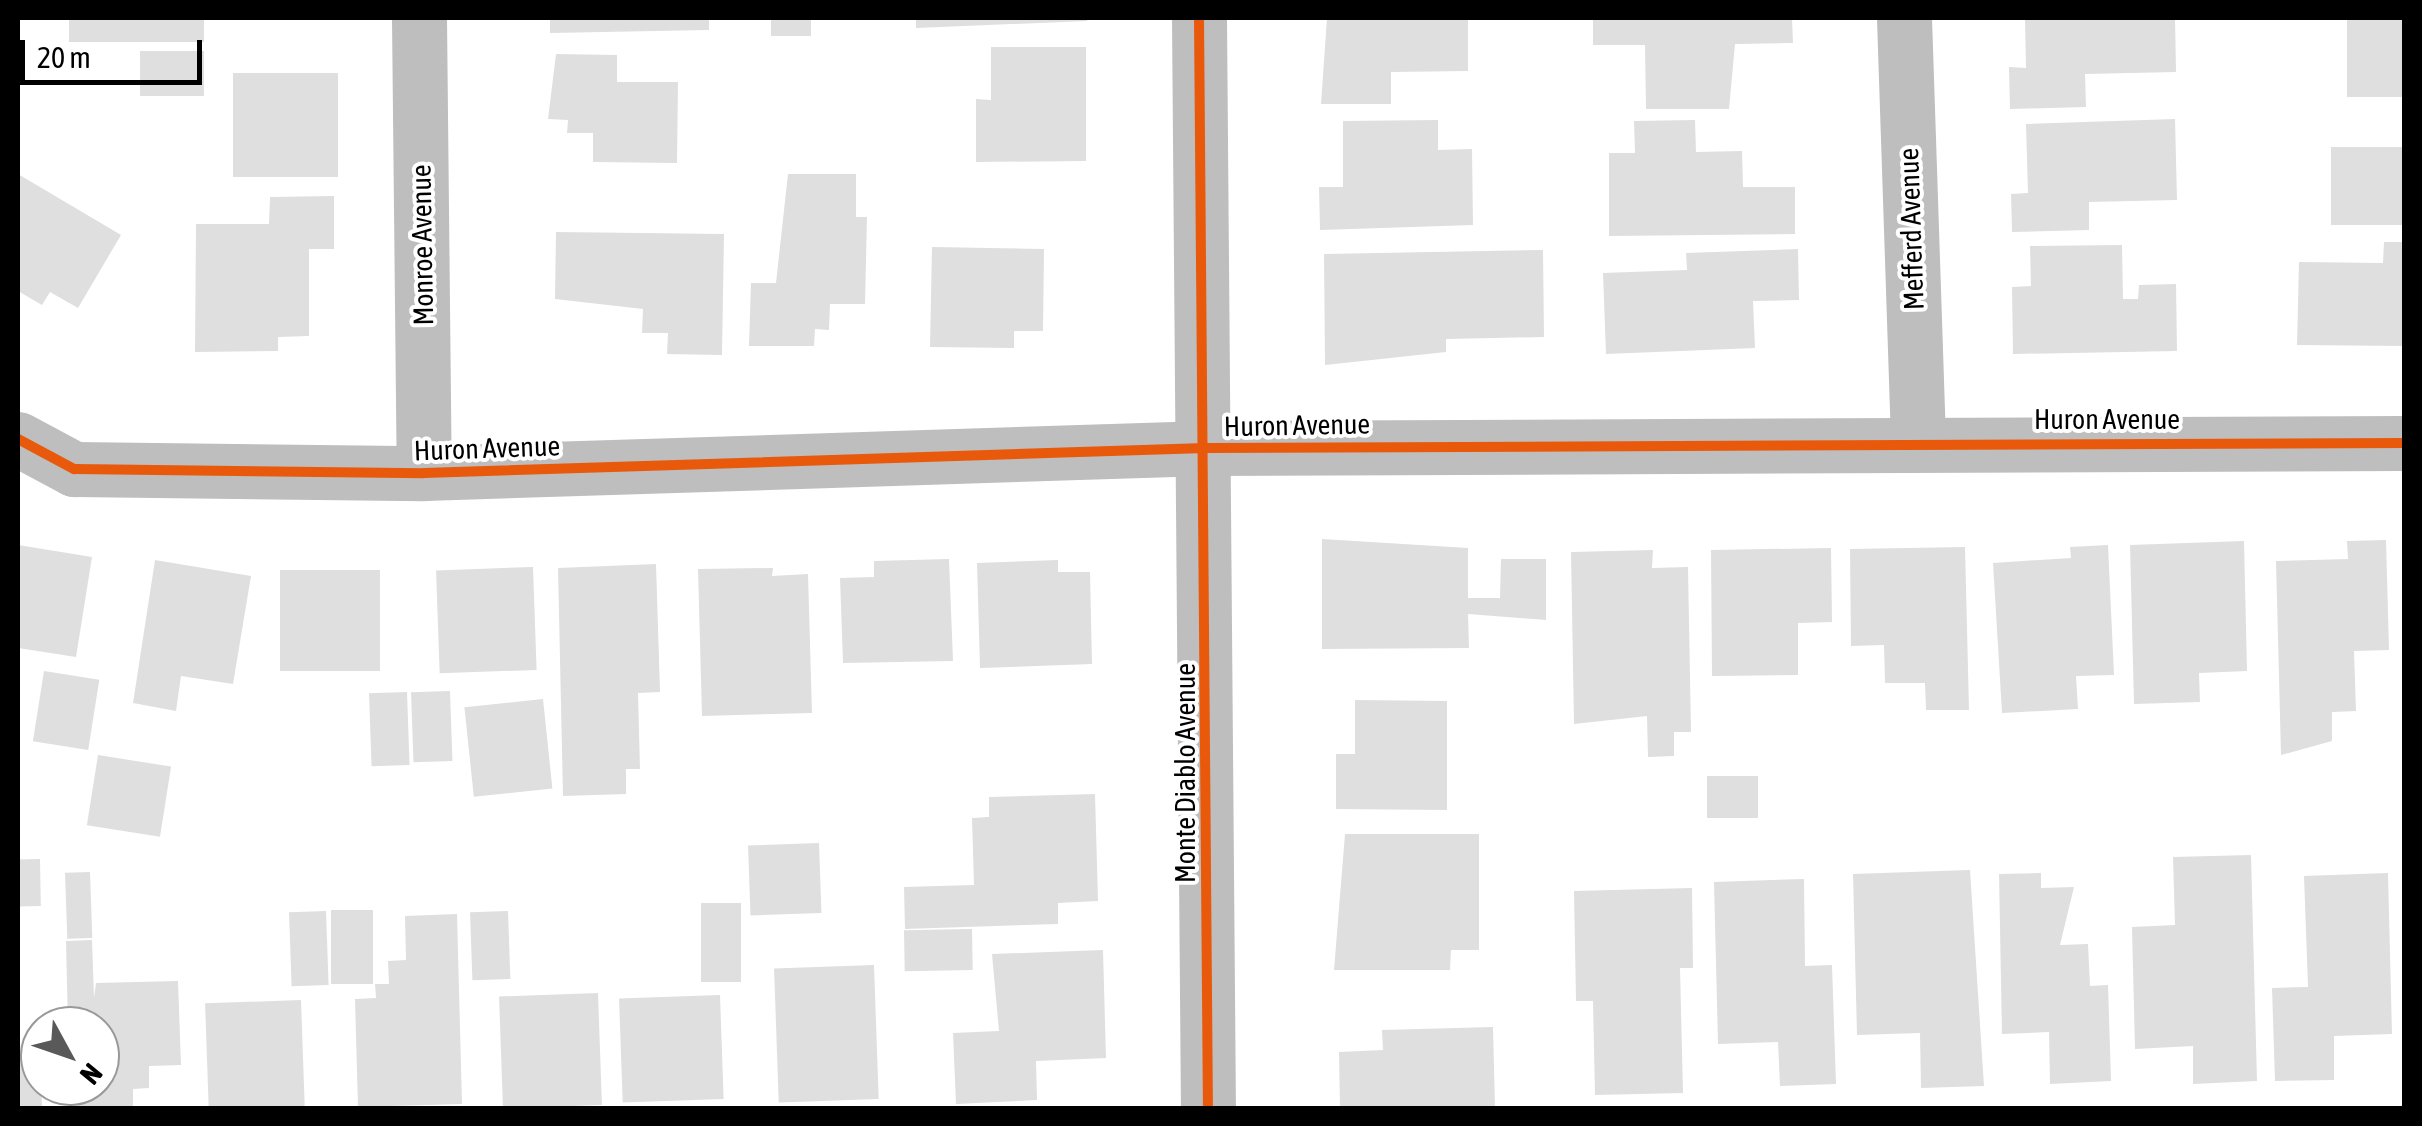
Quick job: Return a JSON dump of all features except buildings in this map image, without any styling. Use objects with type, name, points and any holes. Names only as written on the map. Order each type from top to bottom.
[{"type":"street","name":"Monroe Avenue","points":[[419,18],[424,473]]},
{"type":"street","name":"Monte Diablo Avenue","points":[[1199,18],[1206,448],[1208,1108]]},
{"type":"street","name":"Mefferd Avenue","points":[[1904,18],[1918,440]]},
{"type":"street","name":"Huron Avenue","points":[[18,439],[74,469],[424,473],[1206,448],[1918,440],[2404,443]]},
{"type":"cycle path","points":[[1199,18],[1208,1108]]},
{"type":"cycle path","points":[[18,439],[74,469],[424,473],[1206,448],[2404,443]]}]
